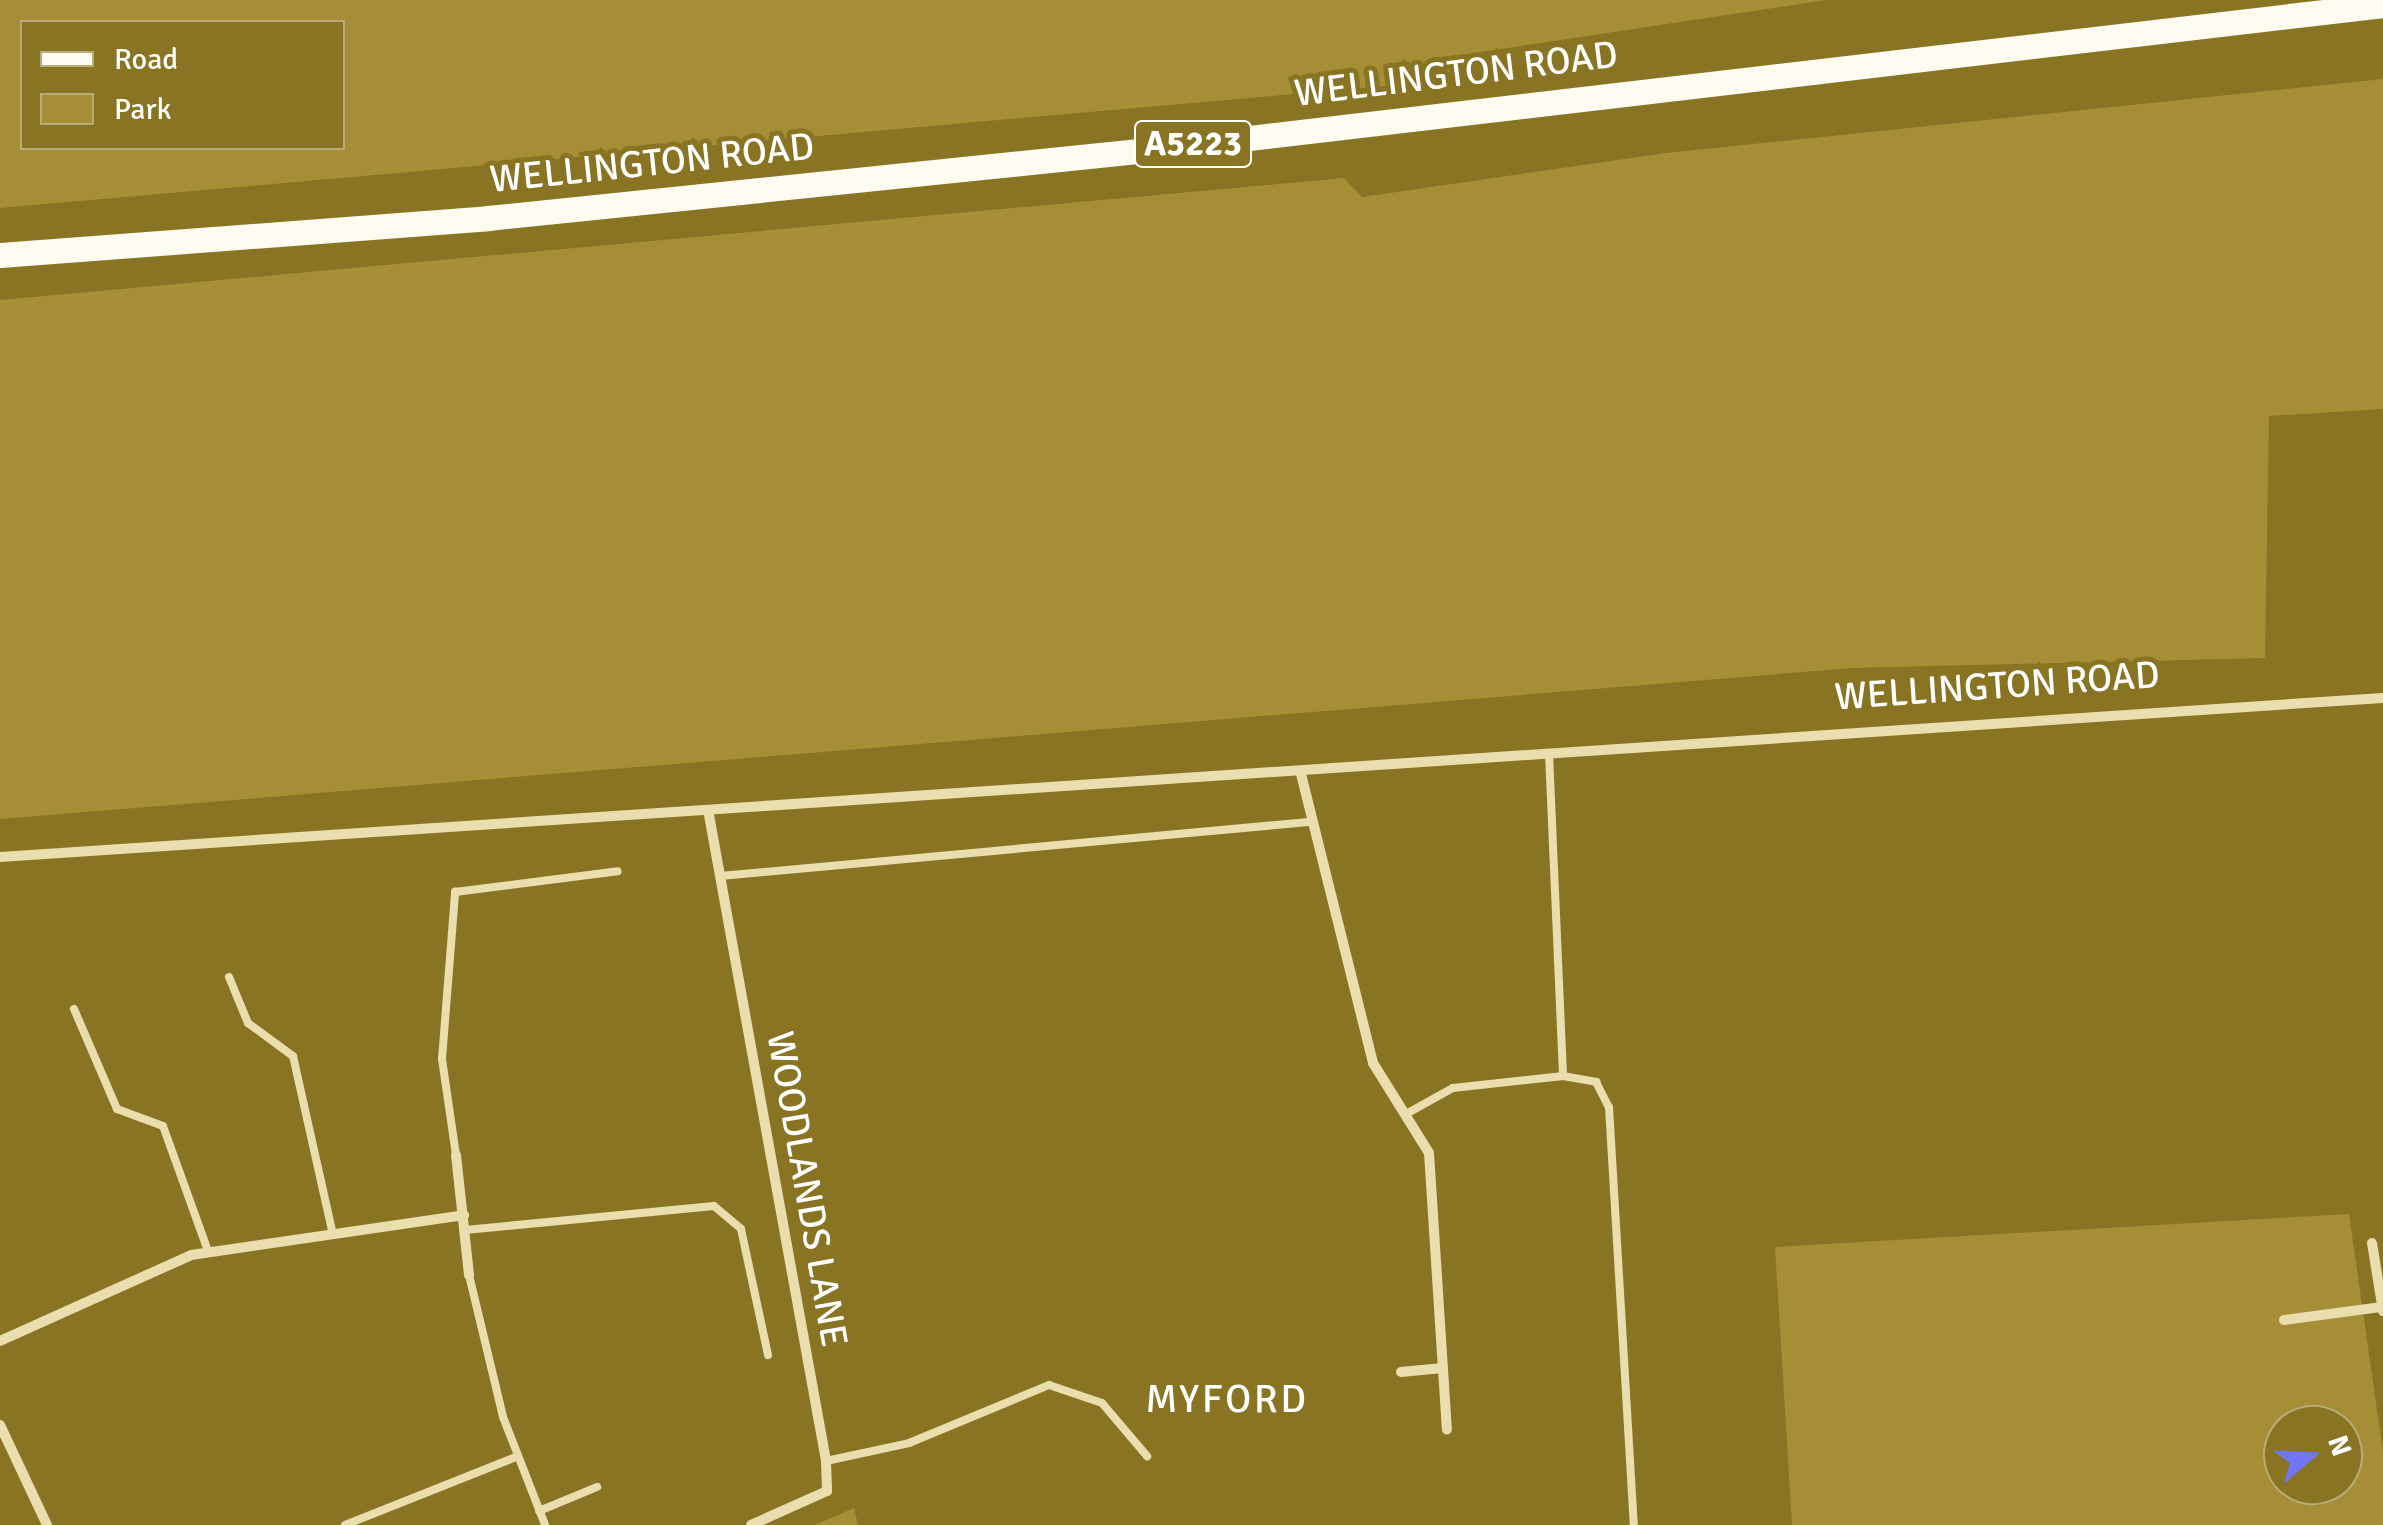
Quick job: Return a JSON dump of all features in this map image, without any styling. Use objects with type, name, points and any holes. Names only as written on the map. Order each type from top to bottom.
[{"type":"main road","name":"WELLINGTON ROAD","points":[[0,255],[488,218],[1147,150],[2383,5]]},
{"type":"street","name":"WELLINGTON ROAD","points":[[0,857],[709,815],[2383,698]]},
{"type":"street","points":[[1301,774],[1309,822],[1373,1063],[1430,1153],[1447,1429]]},
{"type":"street","name":"WOODLANDS LANE","points":[[709,815],[826,1461]]},
{"type":"street","points":[[456,1155],[469,1275]]},
{"type":"street","points":[[0,1341],[208,1251],[332,1230],[464,1216]]},
{"type":"street","points":[[2284,1320],[2383,1309],[2372,1242]]},
{"type":"street","points":[[1402,1372],[1443,1368]]},
{"type":"street","points":[[0,1425],[47,1525]]},
{"type":"street","points":[[750,1525],[827,1491],[826,1461]]},
{"type":"lane","points":[[1549,754],[1563,1076]]},
{"type":"lane","points":[[720,876],[1309,822]]},
{"type":"lane","points":[[456,1155],[442,1058],[456,892],[618,871]]},
{"type":"lane","points":[[229,977],[248,1023],[293,1056],[332,1230]]},
{"type":"lane","points":[[74,1009],[118,1109],[163,1126],[208,1251]]},
{"type":"lane","points":[[1406,1114],[1453,1088],[1563,1076],[1596,1082],[1608,1107],[1634,1525]]},
{"type":"lane","points":[[466,1230],[714,1206],[741,1228],[768,1355]]},
{"type":"lane","points":[[469,1275],[516,1457],[545,1525]]},
{"type":"lane","points":[[826,1461],[909,1443],[1050,1385],[1102,1404],[1148,1456]]},
{"type":"lane","points":[[345,1525],[516,1457]]},
{"type":"lane","points":[[539,1511],[597,1487]]},
{"type":"green space","points":[[0,0],[1826,0],[1461,55],[1465,79],[0,208]]},
{"type":"green space","points":[[2383,79],[2383,409],[2269,416],[2265,658],[1853,668],[0,819],[0,300],[1344,178],[1362,197],[1666,153]]},
{"type":"green space","points":[[2349,1214],[2383,1452],[2383,1525],[1792,1525],[1775,1247]]},
{"type":"green space","points":[[854,1508],[858,1525],[815,1525]]},
{"type":"district","name":"MYFORD","points":[[1227,1399]]}]
